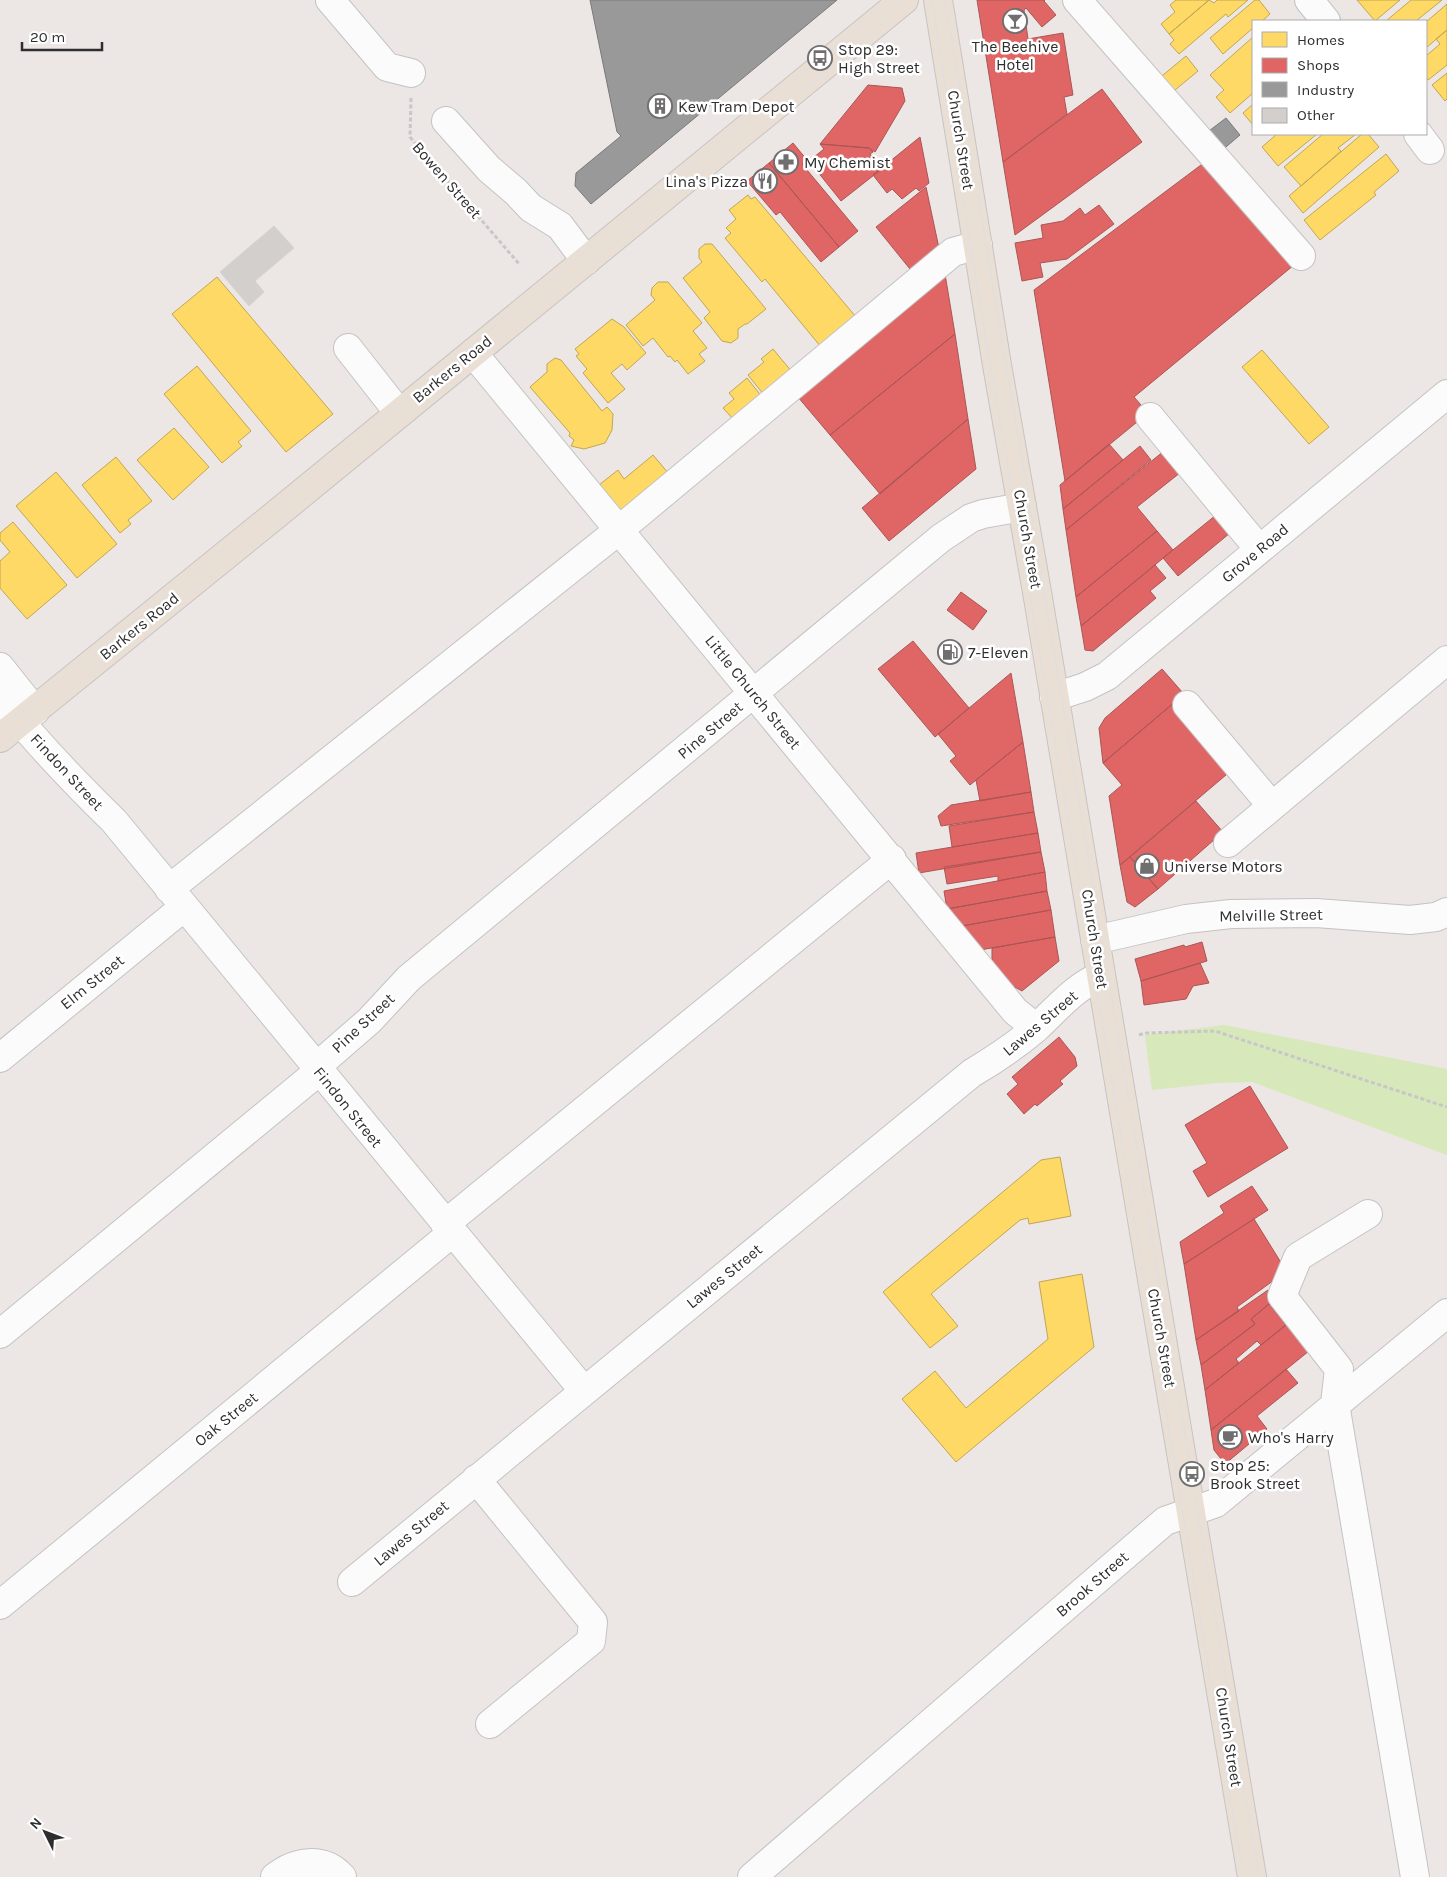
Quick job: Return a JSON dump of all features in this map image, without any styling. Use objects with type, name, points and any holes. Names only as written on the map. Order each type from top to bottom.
[{"type":"main road","name":"Barkers Road","points":[[18,723],[904,0]]},
{"type":"main road","name":"Church Street","points":[[938,0],[1252,1877]]},
{"type":"street","points":[[330,0],[387,67],[411,73]]},
{"type":"street","points":[[1078,0],[1301,256]]},
{"type":"street","points":[[1309,0],[1325,20]]},
{"type":"street","points":[[446,121],[489,169],[516,192],[531,208],[560,226],[586,261]]},
{"type":"street","name":"Elm Street","points":[[0,1058],[176,898],[618,530],[953,252],[978,245]]},
{"type":"street","points":[[348,348],[399,413]]},
{"type":"street","name":"Little Church Street","points":[[473,353],[1015,1011],[1036,1028]]},
{"type":"street","name":"Grove Road","points":[[1054,697],[1085,687],[1107,676],[1447,394]]},
{"type":"street","points":[[1150,417],[1259,549]]},
{"type":"street","name":"Pine Street","points":[[0,1334],[313,1063],[369,1021],[409,978],[941,538],[959,524],[983,514],[1022,507]]},
{"type":"street","points":[[1228,843],[1447,660]]},
{"type":"street","points":[[0,668],[18,723]]},
{"type":"street","points":[[0,697],[18,723]]},
{"type":"street","points":[[1187,705],[1272,806]]},
{"type":"street","name":"Findon Street","points":[[18,723],[114,821],[584,1391]]},
{"type":"street","name":"Oak Street","points":[[0,1605],[892,860]]},
{"type":"street","name":"Melville Street","points":[[1095,940],[1186,919],[1231,914],[1316,913],[1410,920],[1430,919],[1447,912]]},
{"type":"street","name":"Lawes Street","points":[[352,1582],[972,1073],[1000,1056],[1036,1028],[1073,993],[1101,976]]},
{"type":"street","points":[[1368,1214],[1298,1257],[1282,1296],[1339,1369],[1335,1404],[1415,1877]]},
{"type":"street","name":"Brook Street","points":[[752,1877],[1165,1521],[1216,1503],[1447,1313]]},
{"type":"street","points":[[476,1479],[593,1622],[591,1641],[490,1724]]},
{"type":"street","points":[[283,1872],[311,1862],[331,1867],[342,1877]]},
{"type":"path","name":"Bowen Street","points":[[411,73],[410,136],[520,265]]},
{"type":"path","points":[[1112,1042],[1145,1033],[1215,1031],[1447,1107]]},
{"type":"green space","points":[[1224,1025],[1447,1069],[1447,1155],[1253,1082],[1217,1083],[1152,1090],[1145,1035]]},
{"type":"building: Homes","points":[[1176,0],[1209,0],[1169,34],[1161,24],[1175,12],[1170,5]]},
{"type":"building: Homes","points":[[1209,0],[1214,3],[1217,0],[1248,0],[1228,17],[1226,14],[1179,54],[1170,44],[1174,40],[1169,34]]},
{"type":"building: Homes","points":[[1255,0],[1259,0],[1270,14],[1263,20],[1252,20],[1252,29],[1223,54],[1210,38]]},
{"type":"building: Homes","points":[[1357,0],[1400,0],[1376,20]]},
{"type":"building: Homes","points":[[1411,0],[1442,0],[1417,20],[1387,20]]},
{"type":"building: Homes","points":[[1447,4],[1447,30],[1427,47],[1427,21]]},
{"type":"building: Homes","points":[[1447,30],[1447,65],[1428,80],[1427,55],[1440,44],[1436,39]]},
{"type":"building: Homes","points":[[1252,38],[1252,94],[1230,113],[1216,97],[1224,90],[1210,75]]},
{"type":"building: Homes","points":[[1186,56],[1198,71],[1169,95],[1157,80]]},
{"type":"building: Homes","points":[[1447,73],[1447,99],[1445,101],[1432,85]]},
{"type":"building: Homes","points":[[1252,105],[1252,124],[1243,113]]},
{"type":"building: Homes","points":[[1276,135],[1316,135],[1278,166],[1262,147]]},
{"type":"building: Homes","points":[[1322,135],[1355,135],[1338,148],[1341,151],[1301,186],[1284,167]]},
{"type":"building: Homes","points":[[1361,135],[1369,135],[1379,147],[1303,213],[1289,196]]},
{"type":"building: Homes","points":[[1386,154],[1399,171],[1374,192],[1376,195],[1320,240],[1304,220]]},
{"type":"building: Homes","points":[[748,195],[751,199],[755,197],[856,317],[821,347],[765,279],[762,282],[725,238],[731,233],[726,228],[736,219],[729,210]]},
{"type":"building: Homes","points":[[705,244],[712,244],[766,309],[738,329],[738,338],[731,343],[722,341],[704,318],[710,312],[683,278],[702,262],[699,258],[699,249]]},
{"type":"building: Homes","points":[[217,277],[333,414],[286,452],[172,314]]},
{"type":"building: Homes","points":[[658,282],[668,282],[702,323],[693,331],[707,348],[699,354],[705,361],[688,374],[677,360],[675,362],[670,356],[668,357],[653,338],[643,346],[626,325],[655,300],[651,295],[652,288]]},
{"type":"building: Homes","points":[[612,319],[624,327],[646,353],[627,370],[622,364],[611,373],[625,389],[608,403],[583,373],[587,369],[576,356],[579,354],[575,349]]},
{"type":"building: Homes","points":[[773,349],[792,372],[764,395],[748,375],[764,362],[761,359]]},
{"type":"building: Homes","points":[[1262,350],[1329,427],[1309,444],[1242,367]]},
{"type":"building: Homes","points":[[555,358],[561,360],[602,411],[607,407],[613,414],[612,430],[605,443],[584,449],[571,446],[574,440],[569,436],[570,433],[530,387],[547,372],[547,364]]},
{"type":"building: Homes","points":[[197,366],[251,431],[238,442],[242,446],[222,463],[164,394]]},
{"type":"building: Homes","points":[[747,378],[762,397],[734,420],[723,408],[734,399],[729,393]]},
{"type":"building: Homes","points":[[174,428],[209,467],[173,500],[137,460]]},
{"type":"building: Homes","points":[[653,455],[669,474],[621,513],[599,485],[618,470],[624,479]]},
{"type":"building: Homes","points":[[116,457],[152,501],[128,520],[131,524],[120,533],[82,485]]},
{"type":"building: Homes","points":[[56,472],[117,544],[77,578],[16,506]]},
{"type":"building: Homes","points":[[13,522],[67,585],[27,619],[0,588],[0,561],[10,552],[0,540],[0,533]]},
{"type":"building: Homes","points":[[1060,1157],[1071,1216],[1029,1224],[1028,1218],[1020,1220],[931,1294],[958,1326],[930,1348],[883,1292],[1041,1160]]},
{"type":"building: Homes","points":[[1082,1274],[1094,1347],[956,1462],[902,1399],[935,1371],[966,1408],[1048,1339],[1039,1282]]},
{"type":"building: Shops","points":[[977,0],[1045,0],[1056,15],[1042,27],[1026,8],[1024,10],[1028,39],[1063,33],[1073,95],[1064,97],[1067,114],[1003,162]]},
{"type":"building: Shops","points":[[868,85],[902,88],[905,101],[875,152],[869,148],[820,144]]},
{"type":"building: Shops","points":[[1102,89],[1142,142],[1015,235],[1003,162]]},
{"type":"building: Shops","points":[[920,137],[929,183],[919,191],[916,188],[902,199],[892,189],[887,193],[873,175]]},
{"type":"building: Shops","points":[[793,143],[807,160],[802,164],[858,231],[839,247],[769,163]]},
{"type":"building: Shops","points":[[820,144],[869,148],[873,152],[870,154],[883,168],[841,201],[809,161],[824,149]]},
{"type":"building: Shops","points":[[1205,162],[1294,265],[1134,397],[1148,413],[1065,481],[1034,290]]},
{"type":"building: Shops","points":[[769,163],[839,247],[821,262],[780,212],[776,215],[747,181]]},
{"type":"building: Shops","points":[[926,187],[940,253],[914,274],[876,227]]},
{"type":"building: Shops","points":[[1099,205],[1114,224],[1067,259],[1040,263],[1043,277],[1022,281],[1015,243],[1043,238],[1041,225],[1063,221],[1080,208],[1085,215]]},
{"type":"building: Shops","points":[[944,268],[955,334],[830,435],[792,390]]},
{"type":"building: Shops","points":[[955,334],[968,419],[880,494],[830,435]]},
{"type":"building: Shops","points":[[968,419],[976,469],[889,541],[862,508]]},
{"type":"building: Shops","points":[[1109,444],[1123,460],[1063,509],[1060,485]]},
{"type":"building: Shops","points":[[1140,446],[1151,460],[1066,530],[1063,509]]},
{"type":"building: Shops","points":[[1164,451],[1181,472],[1137,507],[1157,531],[1076,597],[1066,530]]},
{"type":"building: Shops","points":[[1216,515],[1230,533],[1178,576],[1163,558]]},
{"type":"building: Shops","points":[[1157,531],[1173,550],[1081,626],[1076,597]]},
{"type":"building: Shops","points":[[1155,565],[1166,578],[1150,591],[1156,598],[1093,651],[1085,650],[1081,626]]},
{"type":"building: Shops","points":[[961,592],[987,611],[973,630],[947,610]]},
{"type":"building: Shops","points":[[913,641],[969,708],[935,737],[878,669]]},
{"type":"building: Shops","points":[[1162,669],[1183,693],[1103,763],[1099,728],[1105,718]]},
{"type":"building: Shops","points":[[1011,673],[1023,742],[970,785],[950,761],[956,756],[938,734]]},
{"type":"building: Shops","points":[[1176,701],[1233,769],[1120,865],[1109,796],[1122,785],[1103,763]]},
{"type":"building: Shops","points":[[1023,742],[1031,792],[980,801],[976,780]]},
{"type":"building: Shops","points":[[1031,792],[1034,812],[941,826],[938,816],[951,805]]},
{"type":"building: Shops","points":[[1196,801],[1223,832],[1158,889],[1130,857]]},
{"type":"building: Shops","points":[[1034,812],[1038,833],[952,847],[949,826]]},
{"type":"building: Shops","points":[[1038,833],[1041,852],[919,873],[916,853]]},
{"type":"building: Shops","points":[[1041,852],[1045,872],[998,881],[998,876],[947,884],[944,867]]},
{"type":"building: Shops","points":[[1130,857],[1158,889],[1135,907],[1127,902],[1120,865]]},
{"type":"building: Shops","points":[[1045,872],[1047,891],[947,909],[944,891]]},
{"type":"building: Shops","points":[[1047,891],[1051,910],[962,926],[947,909]]},
{"type":"building: Shops","points":[[1051,910],[1055,937],[980,950],[962,926]]},
{"type":"building: Shops","points":[[1055,937],[1059,961],[1022,991],[1009,984],[992,962],[992,948]]},
{"type":"building: Shops","points":[[1202,942],[1207,961],[1141,981],[1135,959],[1184,945],[1185,947]]},
{"type":"building: Shops","points":[[1200,963],[1209,983],[1193,986],[1186,999],[1144,1005],[1141,981]]},
{"type":"building: Shops","points":[[1059,1037],[1075,1057],[1077,1066],[1060,1081],[1063,1084],[1037,1106],[1035,1104],[1024,1114],[1007,1094],[1018,1084],[1012,1077]]},
{"type":"building: Shops","points":[[1250,1086],[1288,1148],[1208,1197],[1193,1171],[1207,1163],[1185,1125]]},
{"type":"building: Shops","points":[[1252,1186],[1268,1210],[1184,1264],[1180,1242],[1224,1213],[1220,1206]]},
{"type":"building: Shops","points":[[1254,1219],[1285,1269],[1281,1275],[1237,1307],[1239,1311],[1196,1340],[1184,1264]]},
{"type":"building: Shops","points":[[1268,1290],[1275,1299],[1251,1319],[1255,1324],[1201,1365],[1196,1340]]},
{"type":"building: Shops","points":[[1269,1304],[1286,1325],[1261,1345],[1257,1341],[1236,1359],[1239,1363],[1205,1390],[1201,1365],[1255,1324],[1251,1319]]},
{"type":"building: Shops","points":[[1292,1320],[1314,1347],[1211,1430],[1205,1390]]},
{"type":"building: Shops","points":[[1286,1369],[1298,1383],[1257,1416],[1267,1429],[1225,1464],[1214,1450],[1211,1430]]},
{"type":"building: Industry","name":"Kew Tram Depot","points":[[590,0],[837,0],[591,204],[575,186],[576,173],[621,136],[617,132]]},
{"type":"building: Industry","points":[[1226,118],[1240,135],[1220,152],[1205,134]]},
{"type":"building: Other","points":[[274,226],[294,248],[255,281],[264,292],[249,306],[220,272]]},
{"type":"tram line","points":[[0,729],[148,611],[860,26],[882,0]]},
{"type":"tram line","points":[[0,747],[250,545],[494,342],[860,44],[889,17],[901,0]]},
{"type":"tram line","points":[[932,0],[974,265],[1244,1877]]},
{"type":"tram line","points":[[945,0],[1259,1877]]},
{"type":"place","name":"The Beehive Hotel","points":[[1015,21]]},
{"type":"place","name":"Stop 29: High Street","points":[[820,58]]},
{"type":"place","name":"Kew Tram Depot","points":[[660,106]]},
{"type":"place","name":"My Chemist","points":[[786,162]]},
{"type":"place","name":"Lina's Pizza","points":[[765,181]]},
{"type":"place","name":"7-Eleven","points":[[950,652]]},
{"type":"place","name":"Universe Motors","points":[[1147,866]]},
{"type":"place","name":"Who's Harry","points":[[1230,1437]]},
{"type":"place","name":"Stop 25: Brook Street","points":[[1192,1474]]}]
